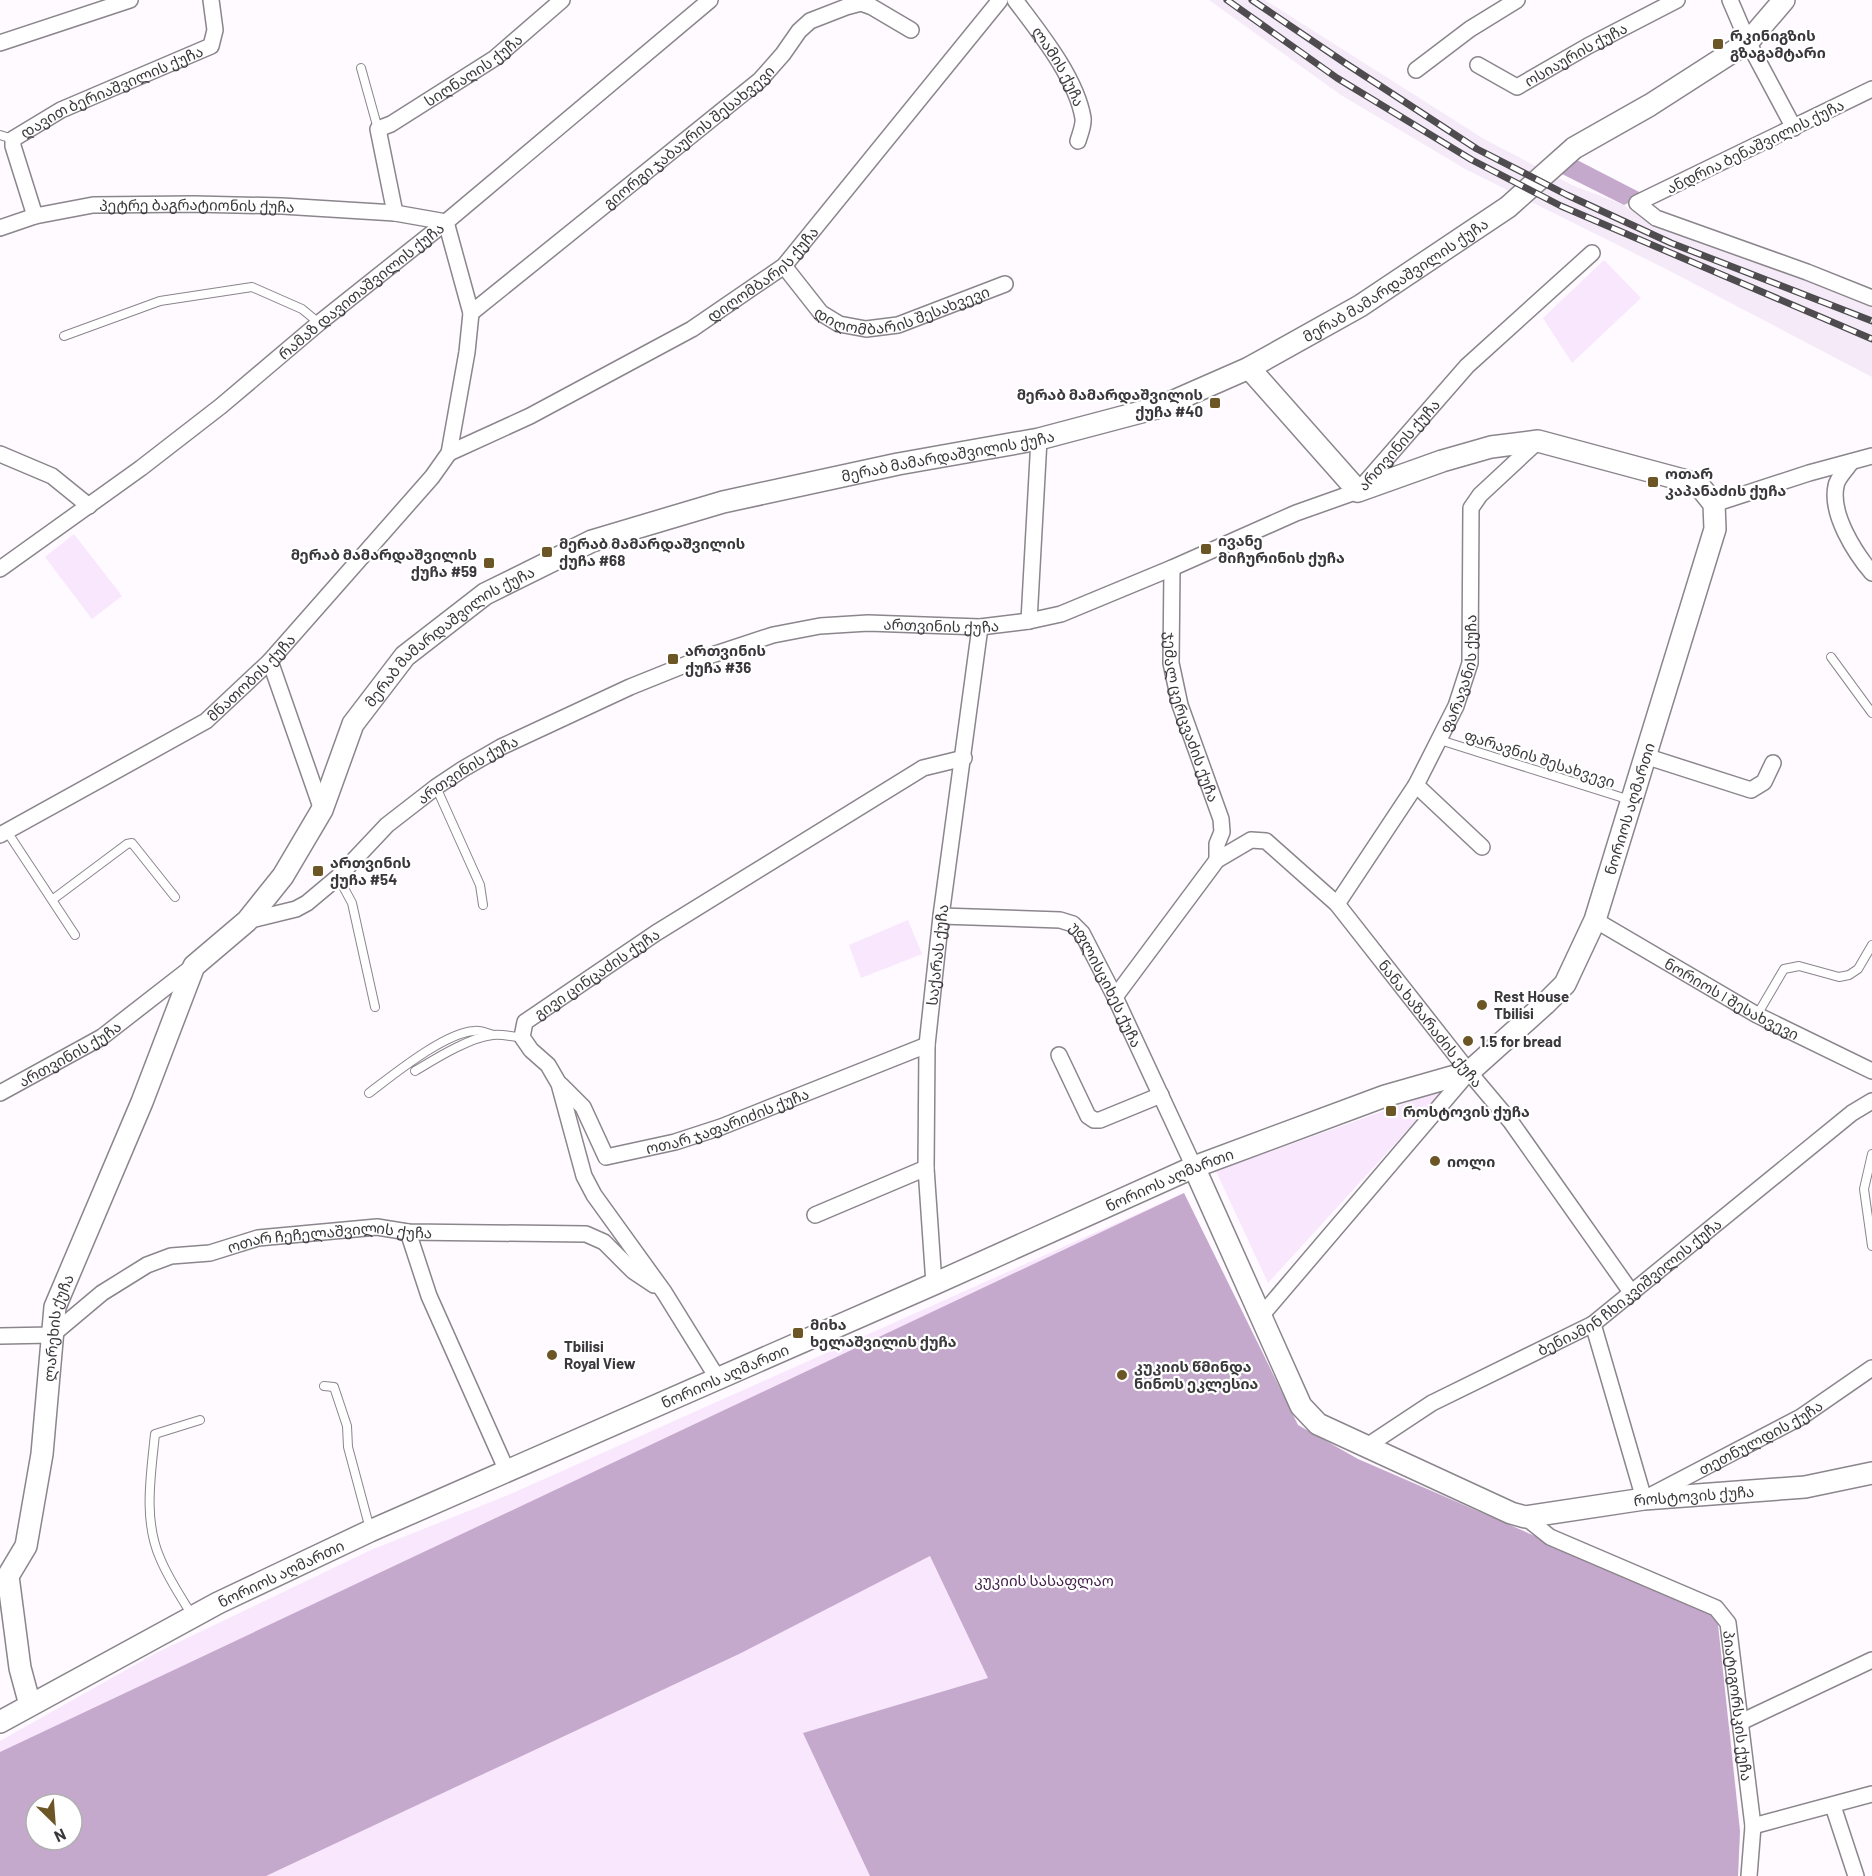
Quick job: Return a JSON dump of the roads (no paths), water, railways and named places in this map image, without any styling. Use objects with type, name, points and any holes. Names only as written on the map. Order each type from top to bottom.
[{"type":"street","points":[[0,43],[130,0]]},
{"type":"street","name":"დავით ბერიაშვილის ქუჩა","points":[[35,216],[13,146],[7,137],[61,110],[211,46],[215,30],[212,0]]},
{"type":"street","name":"სიღნაღის ქუჩა","points":[[378,129],[391,124],[495,58],[562,0]]},
{"type":"street","name":"რამაზ დავითაშვილის ქუჩა","points":[[0,569],[221,406],[319,322],[446,222],[710,0]]},
{"type":"street","name":"დიღომბარის ქუჩა","points":[[449,453],[530,416],[692,329],[784,266],[1000,0]]},
{"type":"street","name":"ლამის ქუჩა","points":[[1015,0],[1057,57],[1078,102],[1083,120],[1078,141]]},
{"type":"street","points":[[1416,70],[1470,29],[1517,0]]},
{"type":"street","name":"ოსიაურის ქუჩა","points":[[1478,65],[1517,87],[1588,46],[1677,0]]},
{"type":"street","points":[[1730,0],[1748,42],[1794,128]]},
{"type":"street","name":"მერაბ მამარდაშვილის ქუჩა","points":[[194,966],[247,921],[283,876],[321,810],[353,724],[405,656],[485,594],[592,541],[723,501],[898,464],[1039,439],[1160,407],[1249,368],[1360,306],[1508,207],[1574,148],[1650,105],[1748,42],[1784,0]]},
{"type":"street","name":"გიორგი ჯაბაურის შესახვევი","points":[[471,313],[760,80],[783,54],[799,31],[810,21],[861,3],[911,30]]},
{"type":"street","name":"ანდრია ბენაშვილის ქუჩა","points":[[1872,89],[1637,203],[1656,219],[1807,272],[1872,298]]},
{"type":"street","points":[[378,129],[395,213]]},
{"type":"street","name":"პეტრე ბაგრატიონის ქუჩა","points":[[0,228],[35,216],[93,206],[194,204],[282,206],[395,213],[446,222]]},
{"type":"street","points":[[446,222],[471,313],[467,352],[449,453]]},
{"type":"street","name":"ართვინის ქუჩა","points":[[247,921],[296,909],[324,890],[387,825],[435,787],[501,747],[630,687],[735,646],[773,635],[820,626],[868,623],[980,627],[1029,621],[1061,614],[1296,513],[1358,491],[1467,366],[1592,253]]},
{"type":"street","name":"დიღომბარის შესახვევი","points":[[784,266],[821,313],[839,324],[866,329],[898,325],[1005,284]]},
{"type":"street","points":[[1249,368],[1358,491],[1452,458],[1491,447],[1538,441],[1698,484],[1714,504],[1809,473],[1872,456]]},
{"type":"street","points":[[1029,621],[1039,439]]},
{"type":"street","name":"ფარავანის ქუჩა","points":[[1337,904],[1416,785],[1456,706],[1470,663],[1472,508],[1480,495],[1538,441]]},
{"type":"street","name":"მნათობის ქუჩა","points":[[3,833],[206,721],[270,661],[432,477],[449,453]]},
{"type":"street","points":[[0,454],[52,476],[88,506]]},
{"type":"street","points":[[1851,462],[1836,485],[1836,511],[1857,556],[1872,573]]},
{"type":"street","name":"ნორიოს აღმართი","points":[[1261,1316],[1469,1072],[1565,984],[1596,920],[1715,530],[1714,504]]},
{"type":"street","name":"ჯემალ ცერცვაძის ქუჩა","points":[[1172,568],[1171,663],[1180,705],[1221,819],[1222,832],[1217,844],[1217,860]]},
{"type":"street","name":"საქარას ქუჩა","points":[[934,1284],[926,1168],[927,1045],[941,916],[980,627]]},
{"type":"street","points":[[270,661],[321,810]]},
{"type":"street","points":[[1646,756],[1751,790],[1764,782],[1773,763]]},
{"type":"street","name":"გივი ცინცაძის ქუჩა","points":[[522,1037],[525,1022],[728,886],[923,768],[964,758]]},
{"type":"street","points":[[1416,785],[1482,847]]},
{"type":"street","name":"ჯემალ ცერცვაძის ქუჩა","points":[[1115,997],[1217,860],[1251,840]]},
{"type":"street","name":"ნანა ხაზარაძის ქუჩა","points":[[1251,840],[1266,842],[1337,904],[1511,1122],[1631,1292]]},
{"type":"street","name":"უფლისციხეს ქუჩა","points":[[941,916],[1060,920],[1073,924],[1082,933],[1115,997],[1194,1167]]},
{"type":"street","name":"ნორიოს I შესახვევი","points":[[1596,920],[1757,1015],[1872,1071]]},
{"type":"street","name":"ართვინის ქუჩა","points":[[0,1093],[102,1037],[194,966]]},
{"type":"street","name":"ლარეხის ქუჩა","points":[[30,1705],[20,1668],[4,1576],[26,1546],[42,1454],[55,1307],[142,1102],[194,966]]},
{"type":"street","points":[[522,1037],[531,1050],[549,1065],[559,1084],[584,1176],[594,1195],[664,1292],[718,1379]]},
{"type":"street","name":"ოთარ ჯაფარიძის ქუჩა","points":[[559,1084],[583,1107],[606,1157],[675,1142],[721,1127],[927,1045]]},
{"type":"street","points":[[1059,1055],[1088,1116],[1094,1120],[1100,1120],[1161,1095]]},
{"type":"street","name":"ნორიოს აღმართი","points":[[0,1722],[193,1617],[370,1531],[934,1284],[1194,1167],[1385,1096],[1469,1072]]},
{"type":"street","name":"ბენიამინ ჩხიკვიშვილის ქუჩა","points":[[1367,1446],[1432,1403],[1593,1324],[1843,1120],[1872,1101]]},
{"type":"street","name":"როსტოვის ქუჩა","points":[[1194,1167],[1301,1406],[1318,1424],[1511,1513],[1526,1517],[1644,1499],[1805,1487],[1872,1473]]},
{"type":"street","points":[[815,1215],[926,1168]]},
{"type":"street","name":"ოთარ ჩეჩელაშვილის ქუჩა","points":[[52,1335],[102,1293],[147,1265],[171,1256],[210,1253],[258,1238],[377,1227],[408,1232],[586,1234],[604,1242],[633,1271],[664,1292]]},
{"type":"street","points":[[408,1232],[429,1296],[507,1471]]},
{"type":"street","points":[[1593,1324],[1644,1499]]},
{"type":"street","points":[[0,1336],[52,1335]]},
{"type":"street","name":"თეთნულდის ქუჩა","points":[[1644,1499],[1801,1417],[1872,1368]]},
{"type":"street","name":"პიატიგორსკის ქუჩა","points":[[1526,1517],[1550,1537],[1716,1608],[1728,1623],[1753,1826],[1749,1876]]},
{"type":"street","points":[[1741,1722],[1872,1660]]},
{"type":"street","points":[[1753,1826],[1872,1794]]},
{"type":"street","points":[[1833,1806],[1856,1876]]},
{"type":"lane","points":[[361,68],[378,129]]},
{"type":"lane","points":[[64,336],[160,301],[252,287],[302,309],[319,322]]},
{"type":"lane","points":[[1832,657],[1872,713]]},
{"type":"lane","name":"ფარავნის შესახვევი","points":[[1440,740],[1632,801]]},
{"type":"lane","points":[[435,787],[480,885],[483,905]]},
{"type":"lane","points":[[3,833],[75,935]]},
{"type":"lane","points":[[52,900],[127,844],[132,843],[175,897]]},
{"type":"lane","points":[[338,877],[352,903],[375,1007]]},
{"type":"lane","points":[[1757,1015],[1784,969],[1799,966],[1839,977],[1848,975],[1858,969],[1872,945]]},
{"type":"lane","points":[[369,1094],[433,1048],[458,1036],[476,1030],[493,1035],[522,1037]]},
{"type":"lane","points":[[415,1071],[450,1051],[493,1035]]},
{"type":"lane","points":[[1872,1154],[1864,1189],[1872,1246]]},
{"type":"lane","points":[[324,1386],[334,1387],[347,1426],[348,1447],[370,1531]]},
{"type":"lane","points":[[193,1617],[160,1558],[153,1540],[150,1491],[155,1434],[200,1420]]},
{"type":"railway","points":[[1227,0],[1337,78],[1472,160],[1561,206],[1872,339]]},
{"type":"railway","points":[[1252,0],[1477,149],[1567,195],[1671,243],[1872,321]]},
{"type":"place","name":"რკინიგზის გზაგამტარი","points":[[1718,44]]},
{"type":"place","name":"მერაბ მამარდაშვილის ქუჩა #40","points":[[1215,403]]},
{"type":"place","name":"ოთარ კაპანაძის ქუჩა","points":[[1653,482]]},
{"type":"place","name":"ივანე მიჩურინის ქუჩა","points":[[1206,549]]},
{"type":"place","name":"მერაბ მამარდაშვილის ქუჩა #68","points":[[547,552]]},
{"type":"place","name":"მერაბ მამარდაშვილის ქუჩა #59","points":[[489,563]]},
{"type":"place","name":"ართვინის ქუჩა #36","points":[[673,659]]},
{"type":"place","name":"ართვინის ქუჩა #54","points":[[318,871]]},
{"type":"place","name":"Rest House Tbilisi","points":[[1482,1005]]},
{"type":"place","name":"1.5 for bread","points":[[1468,1041]]},
{"type":"place","name":"როსტოვის ქუჩა","points":[[1391,1111]]},
{"type":"place","name":"იოლი","points":[[1435,1161]]},
{"type":"place","name":"მიხა ხელაშვილის ქუჩა","points":[[798,1333]]},
{"type":"place","name":"Tbilisi Royal View","points":[[552,1355]]},
{"type":"place","name":"კუკიის წმინდა ნინოს ეკლესია","points":[[1122,1375]]},
{"type":"park label","name":"კუკიის სასაფლაო","points":[[1044,1580]]}]
